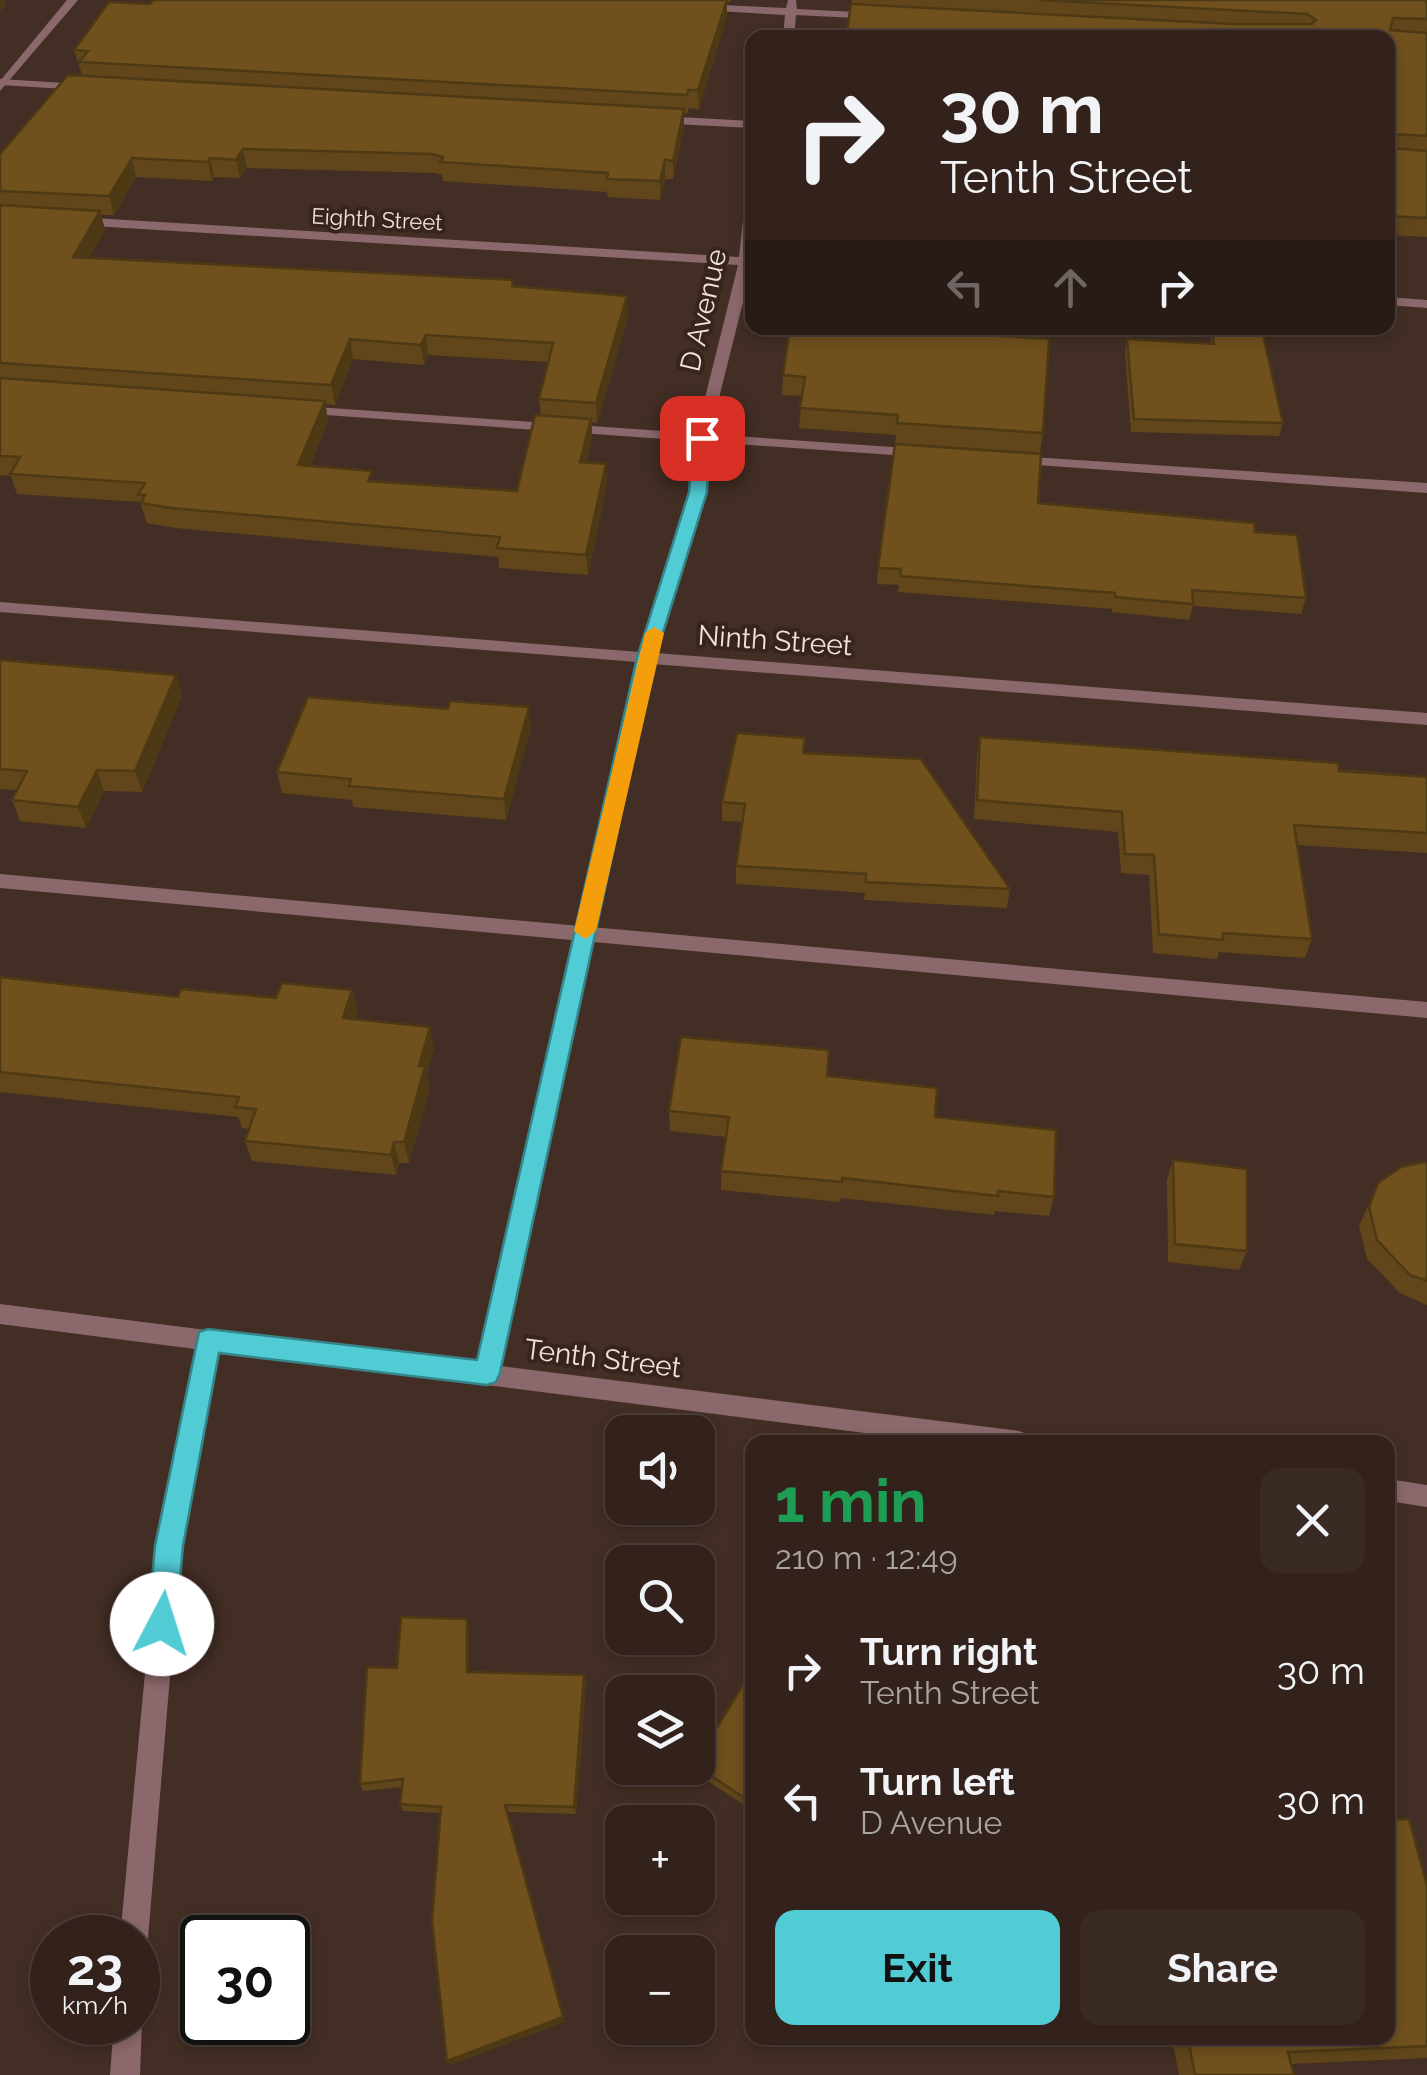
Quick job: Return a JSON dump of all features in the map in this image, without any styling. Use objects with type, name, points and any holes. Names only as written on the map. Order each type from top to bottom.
[{"type":"street","points":[[2,84],[72,0]]},
{"type":"street","points":[[679,6],[792,6],[890,16]]},
{"type":"street","points":[[2,84],[103,88]]},
{"type":"street","points":[[654,119],[745,125]]},
{"type":"street","name":"Eighth Street","points":[[59,220],[745,262]]},
{"type":"street","name":"D Avenue","points":[[487,1373],[646,658],[698,492],[702,438],[745,277]]},
{"type":"street","points":[[1395,302],[1427,304]]},
{"type":"street","points":[[292,410],[937,454]]},
{"type":"street","points":[[996,458],[1427,488]]},
{"type":"street","name":"Ninth Street","points":[[0,607],[1427,719]]},
{"type":"street","points":[[0,881],[1427,1010]]},
{"type":"street","name":"Tenth Street","points":[[0,1314],[965,1435]]},
{"type":"street","points":[[136,1915],[169,1546],[208,1340]]},
{"type":"street","points":[[1395,1491],[1427,1496]]},
{"type":"street","points":[[125,2075],[127,2045]]},
{"type":"building","points":[[153,0],[727,0],[698,90],[688,90],[687,95],[79,62],[88,51],[74,50],[109,2],[150,4]]},
{"type":"building","points":[[1039,0],[1427,0],[1427,19],[1393,18],[1390,30],[847,30],[851,4],[1232,24],[1312,24],[1316,20],[1307,14]]},
{"type":"building","points":[[1395,30],[1427,33],[1427,136],[1395,134]]},
{"type":"building","points":[[68,75],[684,109],[673,161],[665,160],[660,181],[607,179],[608,173],[440,162],[443,157],[432,154],[243,149],[236,160],[132,158],[109,196],[0,191],[0,154]]},
{"type":"building","points":[[1395,148],[1427,151],[1427,218],[1395,216]]},
{"type":"building","points":[[0,205],[100,211],[73,257],[513,280],[512,286],[627,296],[596,403],[539,399],[553,343],[426,335],[421,345],[350,339],[331,385],[0,363]]},
{"type":"building","points":[[789,335],[985,335],[1049,339],[1043,433],[897,423],[898,415],[800,408],[805,377],[783,375]]},
{"type":"building","points":[[1212,335],[1263,335],[1283,423],[1134,419],[1127,339],[1214,344]]},
{"type":"building","points":[[0,378],[325,401],[298,465],[372,471],[368,481],[517,491],[535,415],[591,419],[580,462],[606,464],[586,555],[497,548],[500,537],[171,508],[141,503],[145,495],[138,495],[145,483],[10,474],[20,457],[0,456]]},
{"type":"building","points":[[895,444],[1041,454],[1038,503],[1254,523],[1255,532],[1297,535],[1306,598],[1192,590],[1193,604],[1115,597],[1115,593],[900,576],[901,569],[878,568]]},
{"type":"building","points":[[0,660],[176,675],[135,771],[97,770],[78,807],[12,800],[27,771],[0,769]]},
{"type":"building","points":[[308,697],[448,709],[450,701],[529,707],[504,799],[349,786],[351,779],[277,772]]},
{"type":"building","points":[[737,733],[805,738],[803,753],[921,759],[1010,889],[866,882],[866,874],[736,866],[745,804],[722,802]]},
{"type":"building","points":[[980,737],[1338,763],[1339,771],[1427,777],[1427,833],[1294,825],[1312,939],[1223,933],[1223,940],[1159,934],[1154,855],[1125,854],[1122,812],[977,800]]},
{"type":"building","points":[[0,977],[178,997],[181,989],[276,998],[282,983],[352,990],[343,1018],[430,1027],[419,1066],[425,1066],[404,1142],[394,1142],[391,1155],[245,1141],[256,1109],[235,1107],[239,1097],[0,1072]]},
{"type":"building","points":[[681,1037],[829,1050],[827,1076],[937,1088],[935,1117],[1056,1130],[1054,1197],[998,1191],[998,1196],[842,1178],[842,1182],[721,1171],[729,1117],[669,1111]]},
{"type":"building","points":[[1173,1160],[1247,1169],[1247,1251],[1175,1244]]},
{"type":"building","points":[[1424,1162],[1427,1281],[1410,1275],[1377,1240],[1369,1207],[1378,1183],[1401,1167]]},
{"type":"building","points":[[401,1617],[467,1619],[467,1672],[584,1675],[574,1807],[505,1805],[563,2017],[447,2061],[432,1921],[441,1807],[400,1804],[403,1779],[360,1784],[367,1667],[397,1668]]},
{"type":"building","points":[[745,1682],[745,1798],[715,1778],[715,1731]]},
{"type":"building","points":[[1409,1819],[1427,1886],[1427,2046],[1288,2052],[1294,2075],[1195,2075],[1189,2045],[1395,2045],[1395,1820]]},
{"type":"slow traffic","points":[[585,931],[654,633]]},
{"type":"route","points":[[162,1624],[169,1546],[208,1340],[487,1373],[646,658],[698,492],[702,438]]}]
